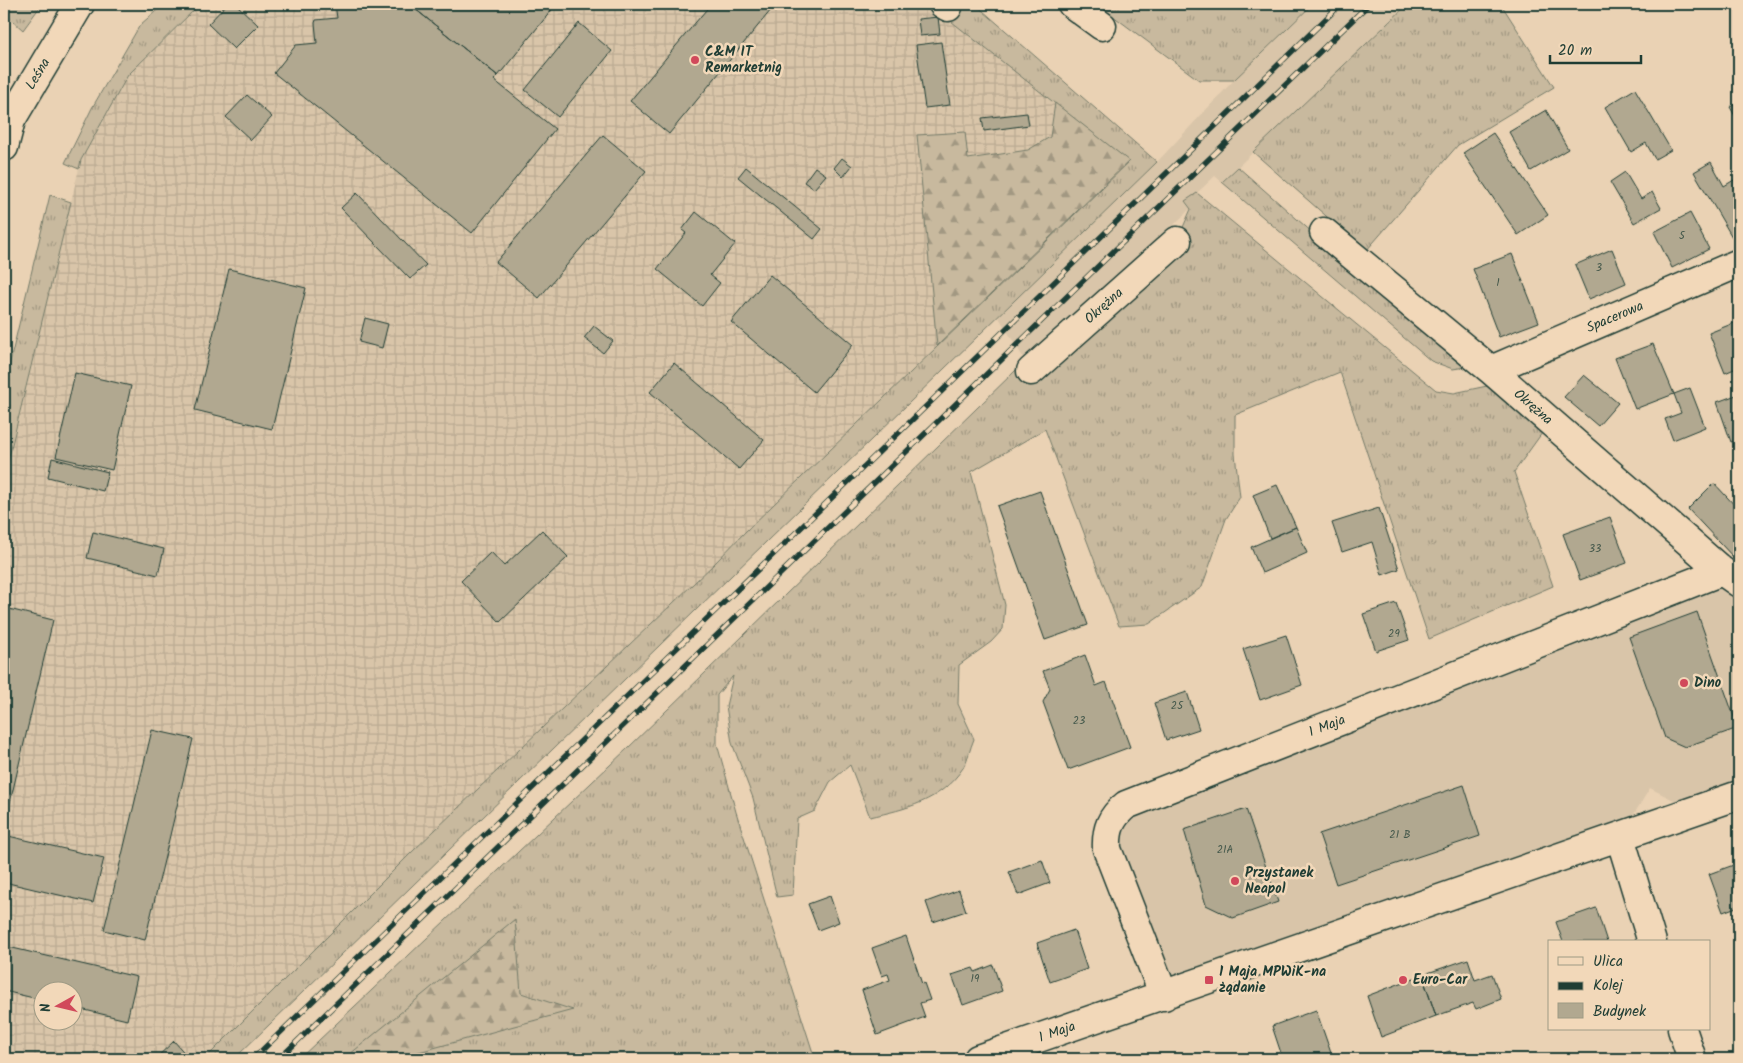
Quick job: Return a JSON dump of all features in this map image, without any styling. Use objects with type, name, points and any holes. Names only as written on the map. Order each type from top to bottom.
[{"type":"street","name":"Leśna","points":[[4,146],[10,120],[80,4]]},
{"type":"street","points":[[1072,4],[1102,26]]},
{"type":"street","name":"Okrężna","points":[[1324,232],[1491,370],[1730,577]]},
{"type":"street","name":"Okrężna","points":[[1031,371],[1177,241]]},
{"type":"street","name":"Spacerowa","points":[[1491,370],[1739,263]]},
{"type":"street","name":"1 Maja","points":[[1164,996],[1108,848],[1107,836],[1110,824],[1117,813],[1126,805],[1730,577]]},
{"type":"street","name":"1 Maja","points":[[978,1059],[1739,796]]},
{"type":"street","points":[[1620,837],[1651,940]]},
{"type":"street","points":[[1682,1030],[1692,1059]]},
{"type":"shaded area","points":[[200,4],[929,4],[1129,161],[715,563],[413,851],[205,1059],[4,1059],[4,480],[81,160],[128,75]]},
{"type":"shaded area","points":[[1313,4],[1408,4],[1222,182],[1215,176],[1197,193],[1185,201],[1191,208],[1029,367],[998,316],[1157,162],[1234,80]]},
{"type":"shaded area","points":[[1722,571],[1739,583],[1739,795],[1695,811],[1650,788],[1620,837],[1164,996],[1110,823]]},
{"type":"green space","points":[[4,4],[42,4],[23,30],[4,13]]},
{"type":"green space","points":[[164,4],[200,4],[128,75],[81,160],[79,169],[65,163],[92,108],[140,25]]},
{"type":"green space","points":[[950,4],[975,4],[1157,162],[234,1059],[205,1059],[413,851],[715,563],[1129,162],[942,14]]},
{"type":"green space","points":[[1097,4],[1313,4],[1234,80],[1199,80]]},
{"type":"green space","points":[[1408,4],[1501,4],[1554,87],[1458,145],[1366,251],[1253,152]]},
{"type":"green space","points":[[1055,103],[1129,161],[937,346],[917,135],[965,132],[968,159],[1028,150],[1050,137]]},
{"type":"green space","points":[[1238,167],[1465,367],[1453,369],[1431,361],[1222,182]]},
{"type":"green space","points":[[1197,193],[1436,390],[1454,393],[1487,386],[1542,433],[1514,472],[1553,586],[1429,639],[1340,372],[1235,415],[1235,454],[1240,497],[1226,519],[1202,587],[1149,624],[1119,626],[1045,429],[971,472],[1005,605],[1003,629],[991,642],[959,665],[958,704],[974,739],[963,768],[944,788],[922,802],[897,811],[870,817],[850,765],[830,782],[815,811],[797,819],[793,895],[777,897],[753,798],[732,743],[726,706],[733,676],[717,695],[717,744],[736,812],[815,1059],[299,1059],[627,749],[1016,370],[1177,241],[1191,209],[1185,201]]},
{"type":"green space","points":[[50,195],[71,202],[7,465],[4,464],[4,387]]},
{"type":"green space","points":[[515,919],[521,993],[573,1010],[393,1059],[344,1059]]},
{"type":"building","points":[[227,4],[236,4],[258,25],[234,49],[208,24]]},
{"type":"building","points":[[335,4],[409,4],[498,76],[494,80],[555,129],[472,233],[274,73],[296,45],[317,43],[316,20],[337,18]]},
{"type":"building","points":[[409,4],[542,4],[551,11],[498,76]]},
{"type":"building","points":[[542,4],[556,4],[551,11]]},
{"type":"building","points":[[711,4],[776,4],[669,134],[630,101]]},
{"type":"building","points":[[938,17],[940,34],[920,36],[918,19]]},
{"type":"building","points":[[579,23],[612,51],[558,117],[525,90]]},
{"type":"building","points":[[941,42],[950,105],[925,108],[916,45]]},
{"type":"building","points":[[1635,89],[1671,150],[1655,159],[1646,143],[1631,152],[1605,107]]},
{"type":"building","points":[[247,95],[272,117],[251,140],[226,117]]},
{"type":"building","points":[[1739,102],[1739,123],[1730,107]]},
{"type":"building","points":[[1546,110],[1568,149],[1531,171],[1509,132]]},
{"type":"building","points":[[1027,113],[1029,125],[984,131],[982,118]]},
{"type":"building","points":[[1493,133],[1548,215],[1518,235],[1463,153]]},
{"type":"building","points":[[603,135],[646,171],[539,298],[496,262]]},
{"type":"building","points":[[842,158],[852,166],[843,177],[834,168]]},
{"type":"building","points":[[1711,162],[1724,186],[1739,177],[1739,233],[1732,237],[1694,172]]},
{"type":"building","points":[[746,167],[822,229],[814,239],[738,177]]},
{"type":"building","points":[[815,167],[826,175],[814,189],[804,182]]},
{"type":"building","points":[[1625,172],[1641,199],[1652,192],[1661,208],[1634,223],[1610,182]]},
{"type":"building","points":[[357,193],[426,265],[410,279],[341,208]]},
{"type":"building","points":[[696,212],[735,244],[710,275],[720,283],[702,306],[657,269],[686,233],[682,230]]},
{"type":"building","points":[[1690,213],[1709,249],[1672,268],[1654,232]]},
{"type":"building","points":[[1612,249],[1626,283],[1589,299],[1575,265]]},
{"type":"building","points":[[1512,254],[1539,322],[1499,337],[1473,269]]},
{"type":"building","points":[[229,269],[306,288],[272,429],[195,410]]},
{"type":"building","points":[[770,275],[853,345],[814,392],[731,322]]},
{"type":"building","points":[[365,318],[388,324],[382,348],[359,342]]},
{"type":"building","points":[[1739,321],[1739,367],[1725,373],[1709,333]]},
{"type":"building","points":[[594,326],[613,341],[603,353],[584,338]]},
{"type":"building","points":[[1653,344],[1674,394],[1635,409],[1615,358]]},
{"type":"building","points":[[674,363],[764,440],[739,469],[650,392]]},
{"type":"building","points":[[75,373],[131,386],[112,470],[56,457]]},
{"type":"building","points":[[1584,375],[1618,403],[1598,426],[1564,397]]},
{"type":"building","points":[[1690,388],[1705,427],[1673,440],[1665,419],[1681,413],[1674,394]]},
{"type":"building","points":[[1739,394],[1739,439],[1731,442],[1717,402]]},
{"type":"building","points":[[52,458],[108,472],[103,491],[48,477]]},
{"type":"building","points":[[1714,483],[1739,510],[1739,554],[1735,559],[1688,509]]},
{"type":"building","points":[[1277,485],[1296,527],[1270,538],[1253,495]]},
{"type":"building","points":[[1040,491],[1088,625],[1045,640],[997,506]]},
{"type":"building","points":[[1379,508],[1399,569],[1382,575],[1372,542],[1342,552],[1332,523]]},
{"type":"building","points":[[1610,517],[1627,563],[1580,580],[1563,534]]},
{"type":"building","points":[[1296,527],[1307,553],[1262,573],[1251,547]]},
{"type":"building","points":[[542,530],[568,557],[500,622],[461,581],[491,552],[504,566]]},
{"type":"building","points":[[93,532],[164,549],[158,575],[87,558]]},
{"type":"building","points":[[1396,603],[1409,640],[1376,651],[1363,614]]},
{"type":"building","points":[[9,609],[53,620],[4,828],[4,632]]},
{"type":"building","name":"Dino","points":[[1697,612],[1738,728],[1685,747],[1665,738],[1629,637]]},
{"type":"building","points":[[1286,635],[1302,685],[1260,700],[1243,649]]},
{"type":"building","points":[[1085,655],[1096,686],[1106,682],[1130,747],[1068,770],[1043,702],[1050,689],[1043,671]]},
{"type":"building","points":[[1187,692],[1199,729],[1166,740],[1154,703]]},
{"type":"building","points":[[152,730],[193,739],[145,940],[104,930]]},
{"type":"building","points":[[1464,785],[1480,836],[1336,884],[1319,834]]},
{"type":"building","points":[[1246,809],[1278,902],[1233,918],[1206,905],[1184,830]]},
{"type":"building","points":[[4,835],[104,858],[93,903],[4,882]]},
{"type":"building","points":[[1042,860],[1050,883],[1018,895],[1009,872]]},
{"type":"building","points":[[1739,863],[1739,906],[1723,912],[1709,874]]},
{"type":"building","points":[[959,890],[966,911],[933,922],[926,902]]},
{"type":"building","points":[[830,896],[839,922],[818,930],[808,904]]},
{"type":"building","points":[[1596,908],[1606,940],[1562,940],[1556,922]]},
{"type":"building","points":[[1074,930],[1087,969],[1050,982],[1037,943]]},
{"type":"building","points":[[906,936],[922,984],[924,983],[930,1000],[920,1003],[925,1017],[877,1035],[862,990],[890,980],[888,974],[882,976],[872,948]]},
{"type":"building","points":[[4,946],[137,977],[127,1020],[82,1009],[82,980],[32,980],[32,998],[4,991]]},
{"type":"building","points":[[1739,953],[1739,972],[1733,955]]},
{"type":"building","points":[[1468,959],[1475,980],[1492,974],[1501,999],[1476,1009],[1473,1003],[1436,1016],[1422,975]]},
{"type":"building","points":[[993,965],[1002,991],[963,1005],[952,975],[973,968],[975,972]]},
{"type":"building","points":[[1422,975],[1436,1016],[1381,1037],[1367,996]]},
{"type":"building","points":[[1316,1010],[1331,1053],[1312,1059],[1283,1059],[1272,1026]]},
{"type":"building","points":[[174,1041],[188,1057],[186,1059],[155,1059]]},
{"type":"building","points":[[1450,1051],[1453,1059],[1426,1059]]},
{"type":"building","points":[[4,1053],[27,1059],[4,1059]]},
{"type":"building","points":[[1183,1054],[1185,1059],[1166,1059]]},
{"type":"railway","points":[[253,1059],[1341,4]]},
{"type":"railway","points":[[279,1059],[1369,4]]},
{"type":"place","name":"C&M IT Remarketnig","points":[[695,60]]},
{"type":"place","name":"Dino","points":[[1684,683]]},
{"type":"place","name":"Przystanek Neapol","points":[[1235,881]]},
{"type":"place","name":"1 Maja MPWiK-na żądanie","points":[[1209,980]]},
{"type":"place","name":"Euro-Car","points":[[1403,980]]}]
